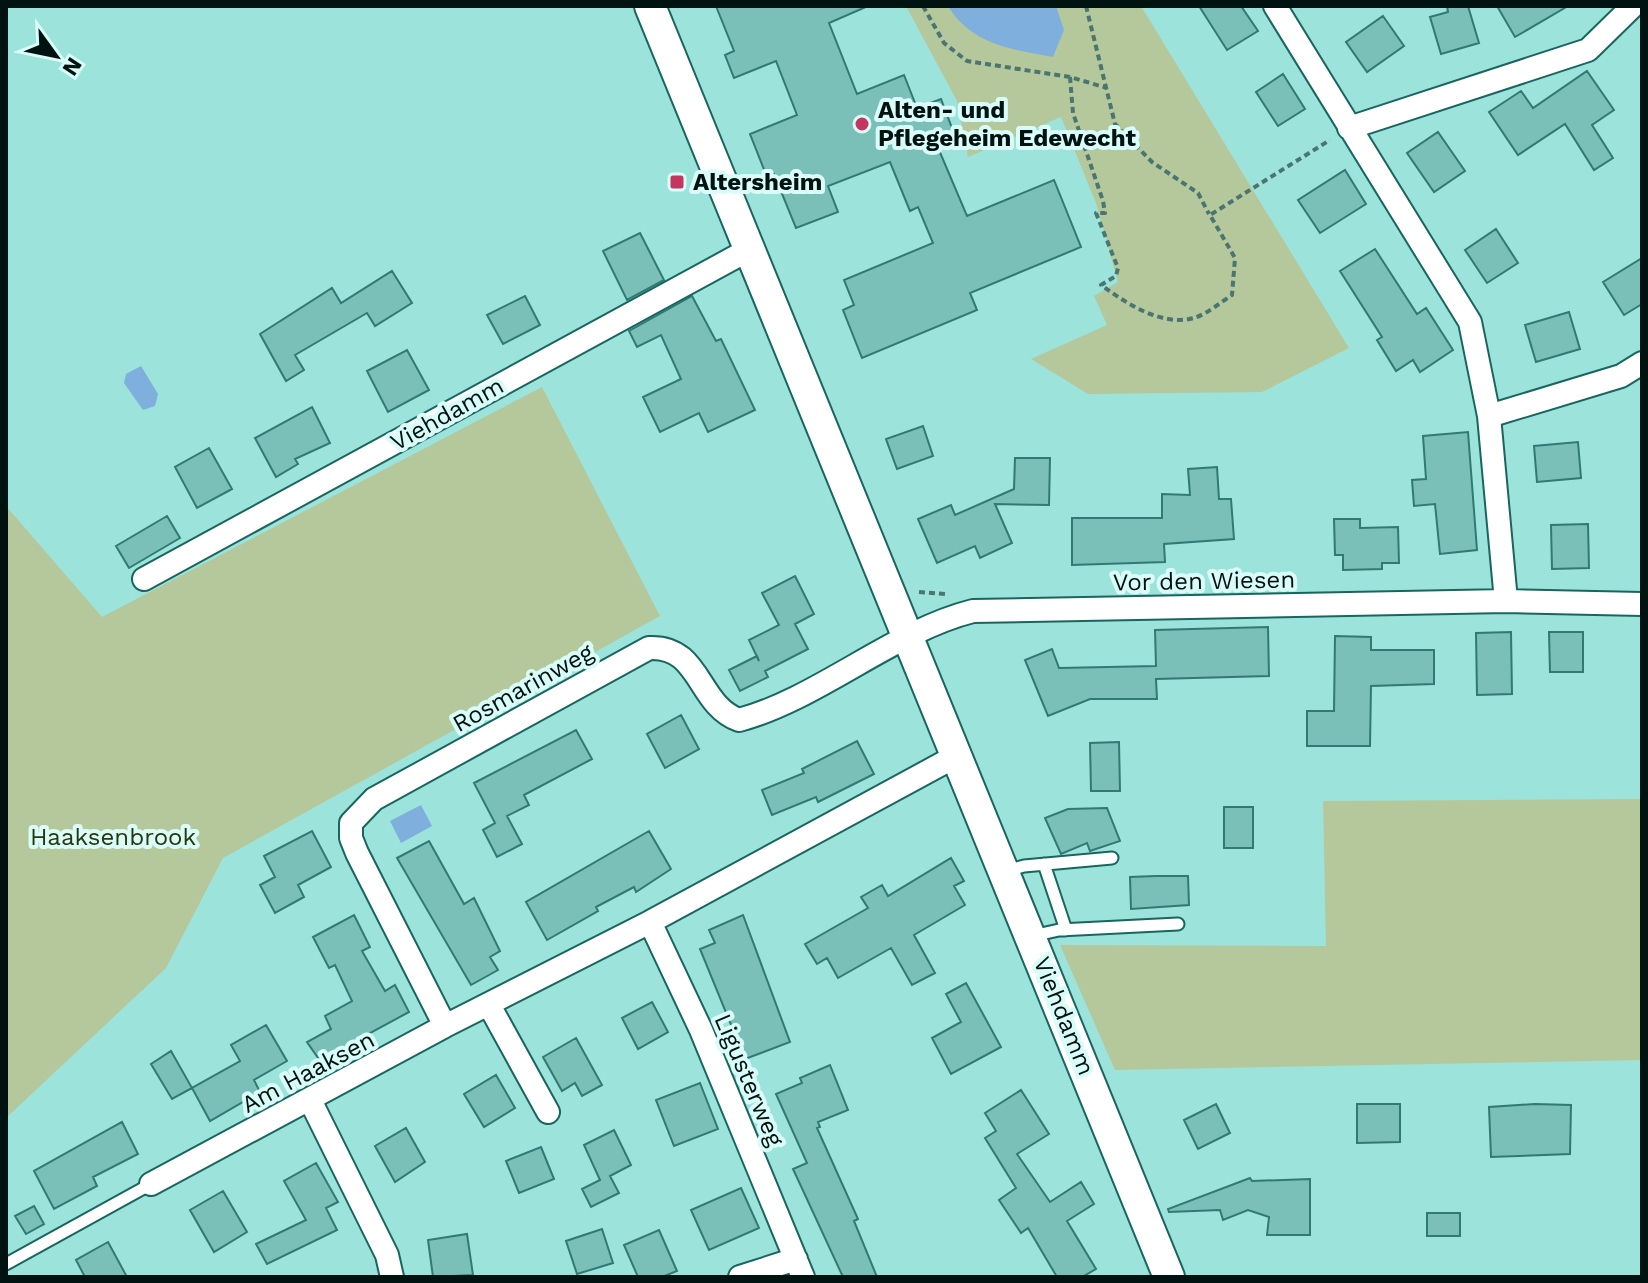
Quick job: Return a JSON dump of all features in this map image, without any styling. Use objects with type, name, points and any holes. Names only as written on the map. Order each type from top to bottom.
[{"type":"main road","name":"Viehdamm","points":[[650,6],[1006,871],[1169,1277]]},
{"type":"street","points":[[1275,6],[1470,322],[1489,416],[1506,601]]},
{"type":"street","points":[[1349,128],[1588,50],[1633,6]]},
{"type":"street","name":"Viehdamm","points":[[144,579],[750,249]]},
{"type":"street","points":[[1489,416],[1621,376],[1642,363]]},
{"type":"street","name":"Vor den Wiesen","points":[[909,637],[940,619],[973,611],[1506,601],[1642,604]]},
{"type":"street","name":"Rosmarinweg","points":[[445,1026],[351,838],[351,823],[360,810],[649,648],[664,647],[679,653],[692,665],[724,715],[739,720],[909,637]]},
{"type":"street","name":"Am Haaksen","points":[[151,1184],[445,1026],[650,922],[779,849],[958,755]]},
{"type":"street","name":"Ligusterweg","points":[[650,922],[701,1030],[800,1268],[740,1277]]},
{"type":"street","points":[[489,1005],[548,1112]]},
{"type":"street","points":[[310,1100],[387,1255],[392,1277]]},
{"type":"lane","points":[[1006,871],[1112,858]]},
{"type":"lane","points":[[1044,864],[1066,930]]},
{"type":"lane","points":[[1031,936],[1066,930],[1178,924]]},
{"type":"lane","points":[[6,1264],[151,1184]]},
{"type":"path","points":[[923,6],[944,43],[967,61],[1070,77],[1107,88]]},
{"type":"path","points":[[1070,77],[1079,136],[1103,201],[1105,213],[1096,213],[1118,268],[1116,276],[1101,285],[1127,303],[1175,320],[1195,317],[1232,295],[1235,258],[1198,193],[1152,162],[1115,124],[1086,6]]},
{"type":"path","points":[[1210,215],[1349,128]]},
{"type":"green space","points":[[906,6],[1141,6],[1349,348],[1262,392],[1088,394],[1031,359],[1107,325],[1094,296],[1118,282],[1096,203],[1061,117],[968,157],[957,101]]},
{"type":"green space","name":"Haaksenbrook","points":[[542,387],[660,616],[223,858],[166,968],[6,1118],[6,506],[102,617]]},
{"type":"green space","points":[[1642,799],[1642,1060],[1115,1070],[1060,945],[1326,946],[1323,801]]},
{"type":"water","points":[[948,6],[1056,6],[1064,30],[1053,57],[1022,51],[981,37],[958,19]]},
{"type":"water","points":[[141,366],[158,394],[155,406],[143,410],[124,383],[126,374]]},
{"type":"water","points":[[421,805],[432,826],[401,843],[390,821]]},
{"type":"building","points":[[716,6],[868,6],[829,23],[857,94],[904,75],[917,108],[941,99],[955,136],[936,143],[967,216],[1054,180],[1081,247],[970,293],[977,310],[862,358],[843,310],[854,305],[844,280],[933,243],[918,207],[910,211],[890,162],[828,186],[838,212],[796,228],[774,174],[767,177],[750,134],[797,115],[776,61],[734,78],[725,55],[734,51]]},
{"type":"building","points":[[1199,6],[1241,6],[1258,31],[1227,50]]},
{"type":"building","points":[[1447,6],[1468,6],[1479,43],[1441,54],[1430,17],[1448,12]]},
{"type":"building","points":[[1497,6],[1568,6],[1515,37]]},
{"type":"building","points":[[1383,16],[1404,46],[1367,72],[1346,42]]},
{"type":"building","points":[[1587,71],[1614,110],[1592,125],[1613,158],[1594,170],[1565,124],[1518,155],[1489,112],[1521,91],[1533,108]]},
{"type":"building","points":[[1283,74],[1305,109],[1278,126],[1256,92]]},
{"type":"building","points":[[1438,132],[1465,171],[1434,192],[1407,153]]},
{"type":"building","points":[[1345,170],[1366,204],[1320,233],[1298,200]]},
{"type":"building","points":[[1496,229],[1518,263],[1487,283],[1465,250]]},
{"type":"building","points":[[640,233],[664,280],[627,300],[603,251]]},
{"type":"building","points":[[1375,249],[1417,314],[1426,308],[1453,350],[1420,372],[1413,360],[1396,371],[1377,340],[1382,337],[1340,271]]},
{"type":"building","points":[[1642,258],[1642,304],[1624,315],[1603,282]]},
{"type":"building","points":[[392,271],[412,303],[375,326],[367,313],[295,355],[304,370],[286,381],[260,334],[332,288],[341,303]]},
{"type":"building","points":[[525,296],[540,325],[503,344],[487,315]]},
{"type":"building","points":[[692,296],[716,341],[721,339],[755,410],[708,432],[699,413],[660,432],[643,397],[681,379],[661,335],[637,347],[629,331]]},
{"type":"building","points":[[1569,312],[1580,349],[1536,362],[1525,325]]},
{"type":"building","points":[[407,350],[429,390],[388,412],[367,371]]},
{"type":"building","points":[[312,407],[330,443],[295,459],[298,464],[276,477],[255,438]]},
{"type":"building","points":[[923,426],[933,456],[897,469],[886,439]]},
{"type":"building","points":[[1468,432],[1477,550],[1440,554],[1435,504],[1414,506],[1412,480],[1426,479],[1423,436]]},
{"type":"building","points":[[1578,442],[1581,478],[1537,482],[1534,446]]},
{"type":"building","points":[[209,448],[232,489],[197,508],[175,467]]},
{"type":"building","points":[[1015,458],[1050,458],[1049,505],[995,504],[1012,543],[980,558],[975,546],[937,563],[918,519],[951,505],[955,515],[1014,489]]},
{"type":"building","points":[[1217,467],[1219,499],[1231,499],[1234,539],[1164,544],[1165,562],[1072,565],[1072,518],[1162,518],[1162,494],[1190,495],[1188,469]]},
{"type":"building","points":[[167,516],[180,538],[129,568],[116,546]]},
{"type":"building","points":[[1334,519],[1360,519],[1360,528],[1398,527],[1399,563],[1382,563],[1382,569],[1343,570],[1343,555],[1335,555]]},
{"type":"building","points":[[1588,524],[1589,568],[1552,569],[1551,525]]},
{"type":"building","points":[[795,576],[814,614],[795,624],[808,649],[765,671],[768,677],[740,691],[729,670],[757,656],[749,640],[779,625],[762,593]]},
{"type":"building","points":[[1268,627],[1269,676],[1156,679],[1157,699],[1090,699],[1048,716],[1025,660],[1052,649],[1059,668],[1156,666],[1155,630]]},
{"type":"building","points":[[1511,632],[1512,694],[1477,695],[1476,633]]},
{"type":"building","points":[[1549,632],[1583,632],[1583,672],[1550,672]]},
{"type":"building","points":[[1335,636],[1371,637],[1371,650],[1434,650],[1434,684],[1371,686],[1370,746],[1307,746],[1307,711],[1334,711]]},
{"type":"building","points":[[681,715],[699,749],[665,768],[647,734]]},
{"type":"building","points":[[576,730],[592,759],[524,795],[529,805],[507,816],[522,844],[497,857],[483,830],[495,823],[474,783]]},
{"type":"building","points":[[857,741],[874,774],[818,802],[816,797],[772,815],[762,790],[804,773],[802,769]]},
{"type":"building","points":[[1119,742],[1120,791],[1091,791],[1090,743]]},
{"type":"building","points":[[1224,807],[1253,807],[1253,848],[1224,848]]},
{"type":"building","points":[[1107,808],[1120,841],[1090,851],[1087,843],[1061,854],[1045,818],[1068,809]]},
{"type":"building","points":[[312,831],[331,867],[298,885],[304,897],[275,913],[260,885],[275,877],[264,856]]},
{"type":"building","points":[[649,831],[671,869],[636,892],[634,887],[596,907],[598,911],[547,940],[526,902]]},
{"type":"building","points":[[429,841],[464,904],[474,898],[500,951],[490,957],[498,970],[471,985],[397,858]]},
{"type":"building","points":[[951,858],[964,881],[954,886],[965,905],[914,935],[935,973],[912,985],[891,948],[838,978],[827,958],[817,964],[805,944],[868,908],[861,897],[882,885],[888,896]]},
{"type":"building","points":[[1188,876],[1189,905],[1131,909],[1130,877]]},
{"type":"building","points":[[354,915],[370,947],[362,951],[385,991],[395,985],[409,1012],[370,1033],[323,1065],[307,1042],[331,1029],[325,1016],[352,1001],[335,965],[329,968],[313,937]]},
{"type":"building","points":[[743,915],[790,1042],[745,1059],[700,949],[715,943],[709,930]]},
{"type":"building","points":[[966,983],[1001,1047],[951,1074],[932,1038],[961,1022],[946,994]]},
{"type":"building","points":[[652,1002],[668,1032],[638,1049],[622,1018]]},
{"type":"building","points":[[266,1025],[287,1061],[254,1080],[260,1092],[210,1121],[192,1088],[240,1061],[231,1045]]},
{"type":"building","points":[[576,1038],[602,1085],[582,1096],[575,1083],[562,1091],[543,1057]]},
{"type":"building","points":[[171,1051],[192,1088],[172,1099],[151,1064]]},
{"type":"building","points":[[830,1065],[848,1110],[818,1122],[820,1127],[817,1128],[858,1219],[854,1221],[877,1277],[843,1277],[793,1169],[807,1163],[776,1094],[802,1083],[800,1078]]},
{"type":"building","points":[[496,1075],[515,1108],[484,1127],[464,1094]]},
{"type":"building","points":[[700,1083],[718,1129],[674,1146],[656,1100]]},
{"type":"building","points":[[1021,1090],[1049,1134],[1017,1154],[1050,1202],[1081,1182],[1094,1204],[1067,1221],[1096,1269],[1082,1277],[1057,1277],[1028,1228],[1021,1233],[999,1200],[1016,1188],[985,1138],[996,1131],[985,1113]]},
{"type":"building","points":[[1216,1104],[1230,1133],[1198,1149],[1184,1120]]},
{"type":"building","points":[[1357,1104],[1400,1104],[1400,1142],[1357,1143]]},
{"type":"building","points":[[1571,1105],[1570,1154],[1491,1157],[1489,1107]]},
{"type":"building","points":[[122,1122],[138,1154],[93,1177],[97,1186],[54,1209],[34,1171]]},
{"type":"building","points":[[406,1128],[425,1162],[395,1182],[375,1146]]},
{"type":"building","points":[[614,1130],[631,1165],[610,1176],[619,1193],[591,1207],[582,1189],[600,1180],[584,1145]]},
{"type":"building","points":[[541,1147],[554,1179],[519,1193],[506,1161]]},
{"type":"building","points":[[316,1163],[338,1202],[326,1208],[337,1230],[267,1264],[256,1244],[306,1220],[284,1181]]},
{"type":"building","points":[[1250,1178],[1252,1181],[1310,1179],[1310,1235],[1267,1235],[1269,1217],[1248,1210],[1223,1220],[1220,1210],[1169,1212],[1168,1209]]},
{"type":"building","points":[[741,1188],[759,1228],[709,1250],[691,1210]]},
{"type":"building","points":[[223,1191],[247,1232],[214,1252],[190,1210]]},
{"type":"building","points":[[34,1206],[44,1224],[26,1234],[15,1216]]},
{"type":"building","points":[[1427,1213],[1460,1213],[1460,1236],[1427,1236]]},
{"type":"building","points":[[602,1229],[613,1263],[577,1274],[566,1241]]},
{"type":"building","points":[[659,1230],[677,1271],[662,1277],[638,1277],[624,1245]]},
{"type":"building","points":[[467,1234],[473,1275],[433,1277],[428,1240]]},
{"type":"building","points":[[108,1242],[127,1277],[85,1277],[76,1260]]},
{"type":"place","name":"Alten- und Pflegeheim Edewecht","points":[[862,124]]},
{"type":"place","name":"Altersheim","points":[[677,182]]}]
